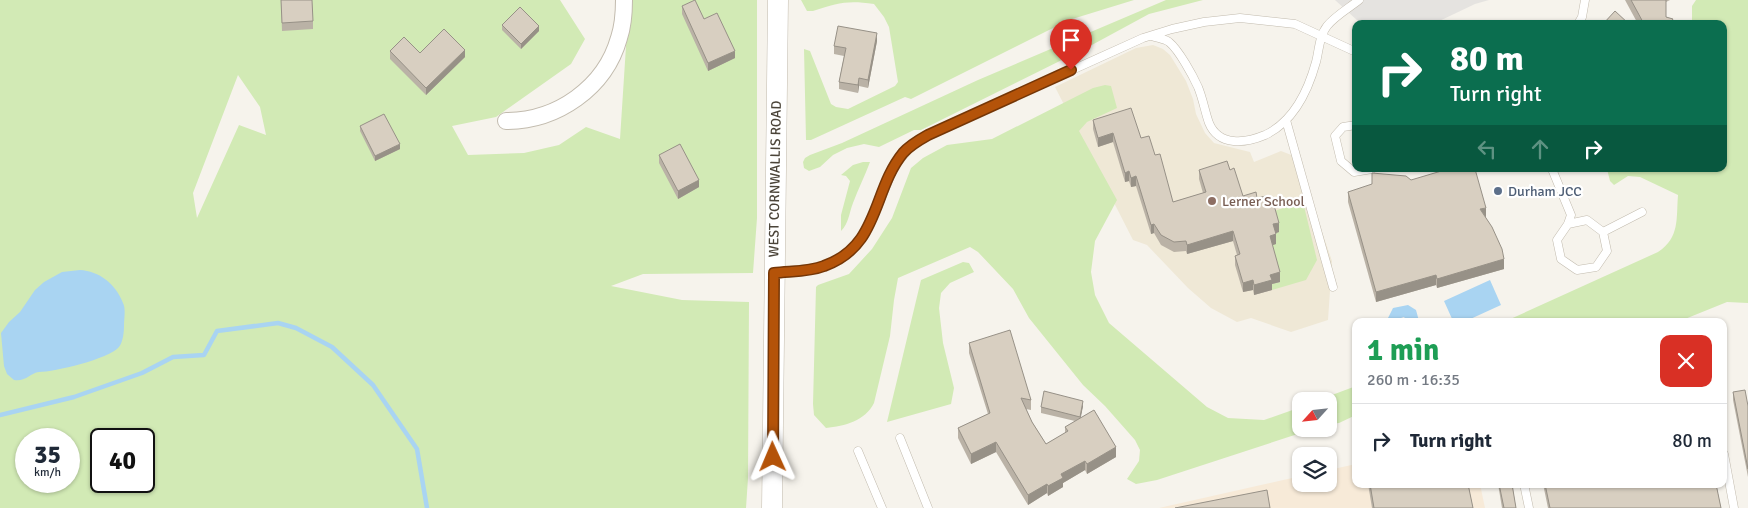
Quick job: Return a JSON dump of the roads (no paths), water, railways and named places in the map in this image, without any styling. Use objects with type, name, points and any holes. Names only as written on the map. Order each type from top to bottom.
[{"type":"street","points":[[506,121],[531,119],[551,113],[570,104],[586,91],[600,76],[612,58],[624,19],[624,0]]},
{"type":"street","name":"WEST CORNWALLIS ROAD","points":[[772,508],[778,0]]},
{"type":"lane","points":[[1152,36],[1169,42],[1179,55],[1198,86],[1210,126],[1220,137],[1236,142],[1252,140],[1271,132],[1286,120],[1299,104],[1309,81],[1321,36],[1326,26],[1359,0]]},
{"type":"lane","points":[[1581,20],[1585,0]]},
{"type":"lane","points":[[774,273],[822,267],[834,262],[856,245],[865,233],[875,213],[894,167],[912,144],[928,135],[1152,36],[1196,24],[1240,18],[1295,24],[1352,50]]},
{"type":"lane","points":[[1286,120],[1333,287]]},
{"type":"lane","points":[[1352,125],[1343,127],[1335,136],[1341,161],[1352,170]]},
{"type":"lane","points":[[1553,172],[1571,215],[1568,224],[1557,240],[1561,259],[1577,270],[1596,267],[1607,251],[1604,232],[1587,220],[1568,224]]},
{"type":"lane","points":[[1604,232],[1642,212]]},
{"type":"lane","points":[[900,438],[928,508]]},
{"type":"lane","points":[[858,451],[882,508]]},
{"type":"lane","points":[[1727,470],[1734,508]]},
{"type":"lane","points":[[1525,488],[1529,508]]},
{"type":"water","points":[[80,270],[100,276],[111,284],[120,296],[125,311],[122,340],[119,347],[113,352],[93,360],[56,370],[36,373],[22,380],[14,380],[7,374],[4,366],[1,333],[20,312],[35,290],[44,282],[62,272]]},
{"type":"water","points":[[1490,280],[1501,305],[1473,318],[1452,318],[1444,301]]},
{"type":"water","points":[[1408,305],[1416,310],[1418,318],[1388,318],[1393,308]]},
{"type":"waterway","points":[[0,415],[74,397],[142,373],[173,357],[204,355],[217,331],[278,323],[296,328],[332,347],[373,385],[417,449],[427,508]]},
{"type":"place","name":"Durham JCC","points":[[1498,191]]},
{"type":"place","name":"Lerner School","points":[[1212,201]]}]
